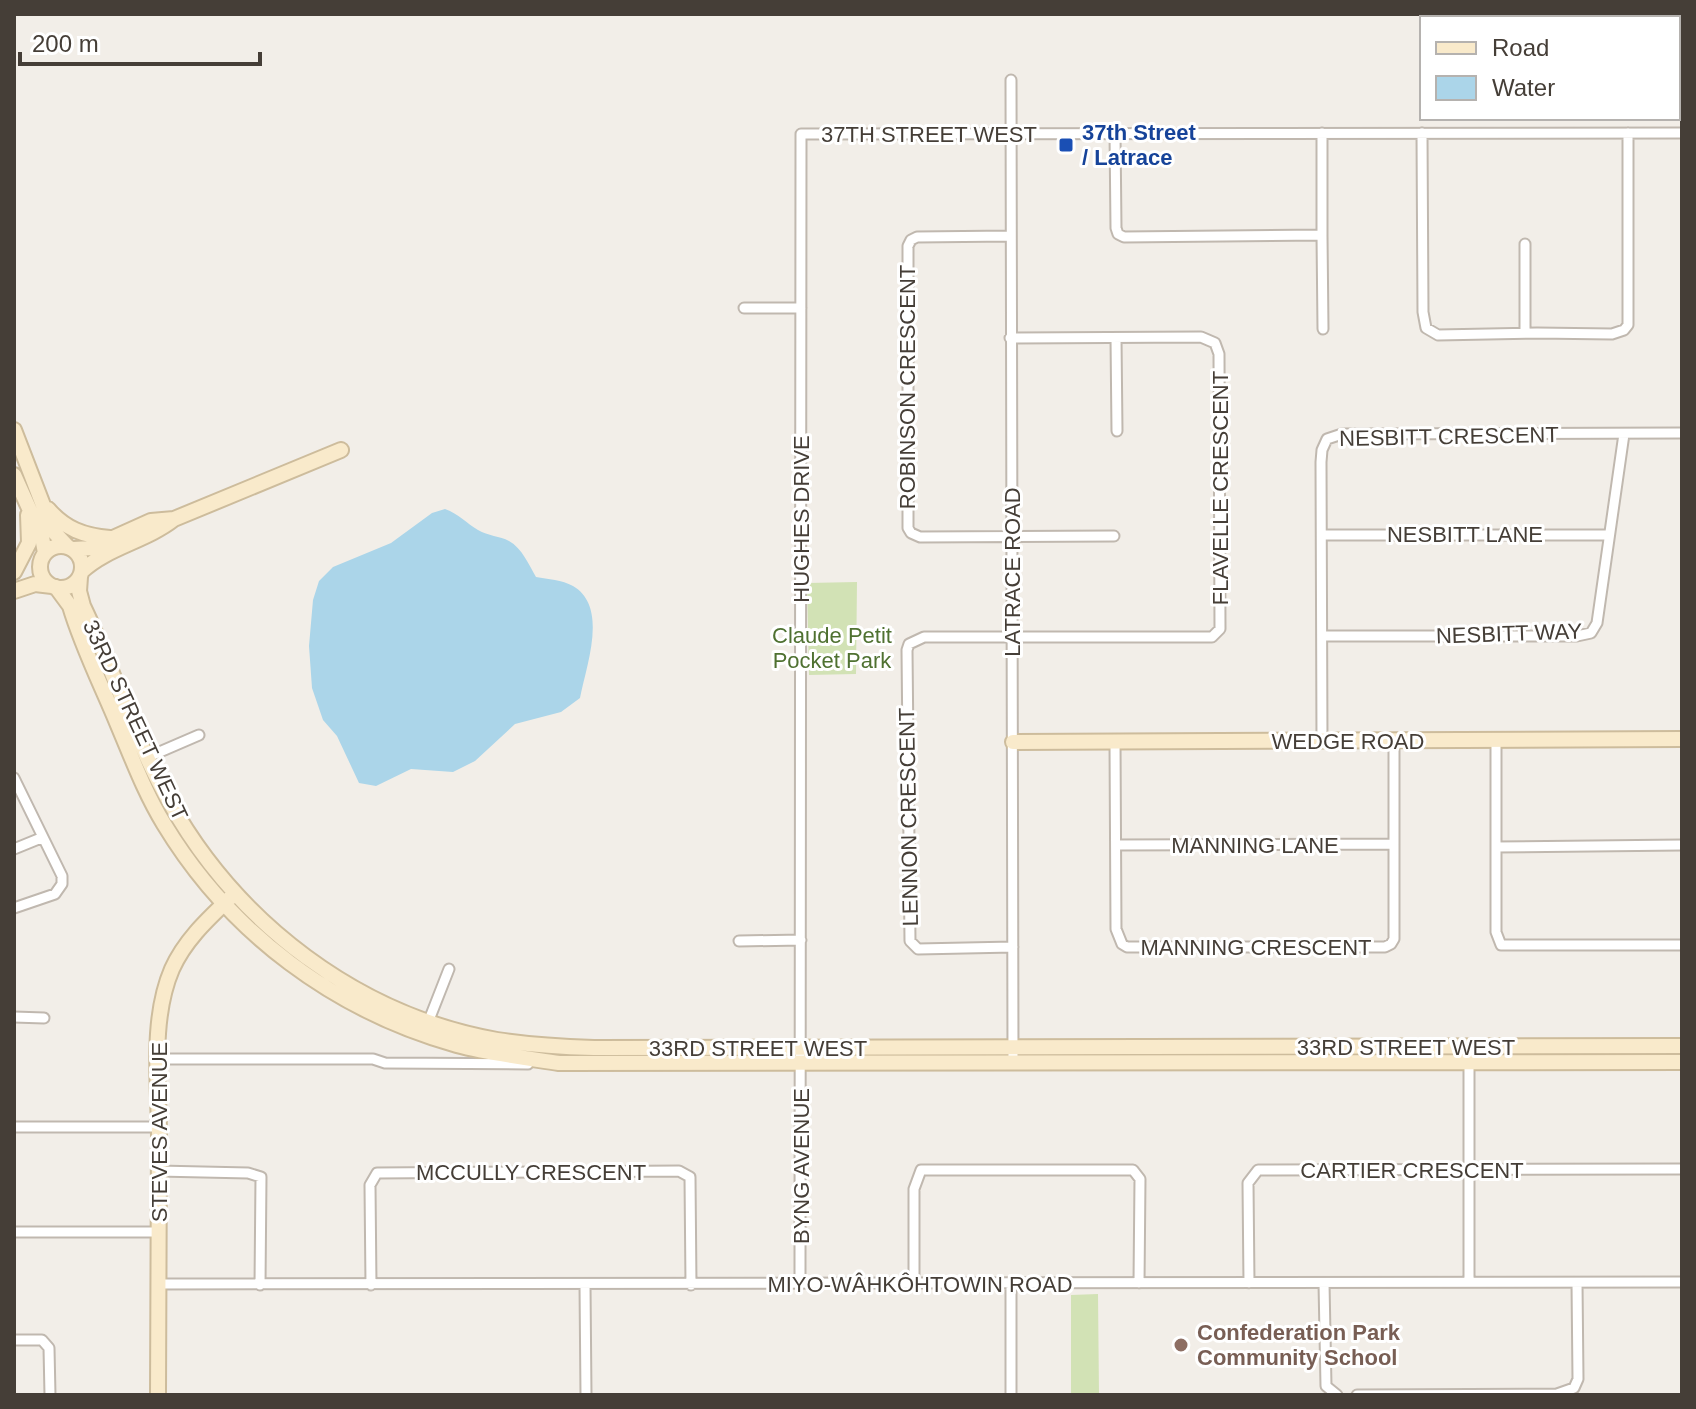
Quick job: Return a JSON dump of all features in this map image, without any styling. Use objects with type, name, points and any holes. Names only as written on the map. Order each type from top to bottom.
[{"type":"main road","name":"33RD STREET WEST","points":[[14,430],[53,531],[81,559],[79,591],[83,606],[148,757],[179,819],[229,899],[272,950],[328,990],[360,1008],[396,1025],[461,1046],[559,1063],[801,1054]]},
{"type":"main road","points":[[14,591],[35,584],[67,587],[94,560],[155,533],[174,519],[341,450]]},
{"type":"main road","name":"33RD STREET WEST","points":[[14,475],[42,537],[44,579],[70,606],[150,798],[190,864],[229,899],[324,970],[387,1005],[429,1020],[496,1039],[563,1047],[801,1054],[1469,1055],[1682,1062]]},
{"type":"main road","points":[[14,572],[29,539],[24,499]]},
{"type":"main road","points":[[45,505],[67,528],[90,537],[114,538]]},
{"type":"main road","points":[[14,579],[26,575],[54,547],[91,548],[151,521],[174,519]]},
{"type":"main road","name":"WEDGE ROAD","points":[[1013,742],[1682,739]]},
{"type":"main road","name":"STEVES AVENUE","points":[[158,1395],[158,1059],[163,999],[172,968],[185,946],[229,899]]},
{"type":"main road","name":"33RD STREET WEST","points":[[1469,1055],[1682,1046]]},
{"type":"street","name":"LATRACE ROAD","points":[[1011,80],[1013,1055]]},
{"type":"street","points":[[1115,133],[1116,228],[1118,234],[1124,237],[1322,235]]},
{"type":"street","points":[[1322,133],[1323,329]]},
{"type":"street","points":[[1422,133],[1423,312],[1426,328],[1438,335],[1612,334],[1624,330],[1628,325],[1628,133]]},
{"type":"street","name":"37TH STREET WEST","points":[[801,134],[1682,133]]},
{"type":"street","name":"HUGHES DRIVE","points":[[801,134],[801,1054]]},
{"type":"street","name":"ROBINSON CRESCENT","points":[[1010,236],[917,237],[908,246],[907,523],[911,533],[920,537],[1114,536]]},
{"type":"street","points":[[1525,244],[1525,333]]},
{"type":"street","points":[[744,308],[801,308]]},
{"type":"street","name":"FLAVELLE CRESCENT","points":[[1010,338],[1201,337],[1219,348],[1220,629],[1212,637],[1012,637]]},
{"type":"street","points":[[1116,338],[1117,431]]},
{"type":"street","name":"NESBITT CRESCENT","points":[[1322,741],[1322,450],[1327,439],[1342,434],[1682,433]]},
{"type":"street","name":"NESBITT WAY","points":[[1322,636],[1591,633],[1597,623],[1624,434]]},
{"type":"street","name":"NESBITT LANE","points":[[1322,535],[1609,535]]},
{"type":"street","name":"LENNON CRESCENT","points":[[1012,637],[924,637],[913,640],[907,650],[910,941],[918,949],[1013,947]]},
{"type":"street","points":[[148,757],[199,735]]},
{"type":"street","name":"MANNING CRESCENT","points":[[1115,741],[1116,929],[1122,944],[1127,947],[1385,947],[1394,939],[1394,741]]},
{"type":"street","points":[[1496,741],[1496,932],[1501,945],[1682,945]]},
{"type":"street","points":[[14,908],[55,894],[62,884],[62,876],[15,782]]},
{"type":"street","points":[[14,849],[41,838]]},
{"type":"street","name":"MANNING LANE","points":[[1116,845],[1394,844]]},
{"type":"street","points":[[1496,847],[1682,845]]},
{"type":"street","points":[[739,941],[801,940]]},
{"type":"street","points":[[429,1020],[449,969]]},
{"type":"street","points":[[14,1017],[44,1018]]},
{"type":"street","name":"BYNG AVENUE","points":[[800,1284],[801,1054]]},
{"type":"street","points":[[1469,1055],[1469,1282]]},
{"type":"street","name":"33RD STREET WEST","points":[[158,1059],[559,1063]]},
{"type":"street","points":[[14,1127],[158,1127]]},
{"type":"street","name":"CARTIER CRESCENT","points":[[1249,1283],[1248,1183],[1258,1170],[1682,1169]]},
{"type":"street","points":[[914,1283],[914,1189],[921,1170],[1133,1170],[1140,1179],[1139,1283]]},
{"type":"street","points":[[158,1171],[248,1173],[261,1177],[260,1285]]},
{"type":"street","name":"MCCULLY CRESCENT","points":[[371,1285],[370,1185],[377,1173],[679,1171],[690,1177],[691,1285]]},
{"type":"street","points":[[14,1232],[158,1232]]},
{"type":"street","name":"MIYO-WÂHKÔHTOWIN ROAD","points":[[158,1284],[1682,1282]]},
{"type":"street","points":[[1324,1283],[1326,1386],[1337,1395]]},
{"type":"street","points":[[1357,1395],[1557,1394],[1574,1388],[1578,1379],[1577,1283]]},
{"type":"street","points":[[1011,1284],[1011,1395]]},
{"type":"street","points":[[585,1285],[586,1395]]},
{"type":"street","points":[[14,1340],[42,1340],[49,1348],[50,1395]]},
{"type":"green space","name":"Claude Petit Pocket Park","points":[[857,582],[856,674],[809,675],[807,583]]},
{"type":"green space","points":[[1098,1294],[1099,1395],[1071,1395],[1071,1295]]},
{"type":"water","points":[[445,509],[482,532],[514,544],[536,577],[569,584],[584,596],[593,622],[590,654],[580,698],[561,712],[515,724],[475,761],[453,772],[411,769],[376,786],[359,783],[337,736],[323,720],[312,688],[309,646],[313,600],[319,581],[333,567],[391,543],[432,513]]},
{"type":"place","name":"37th Street / Latrace","points":[[1066,145]]},
{"type":"place","name":"Confederation Park Community School","points":[[1181,1345]]}]
